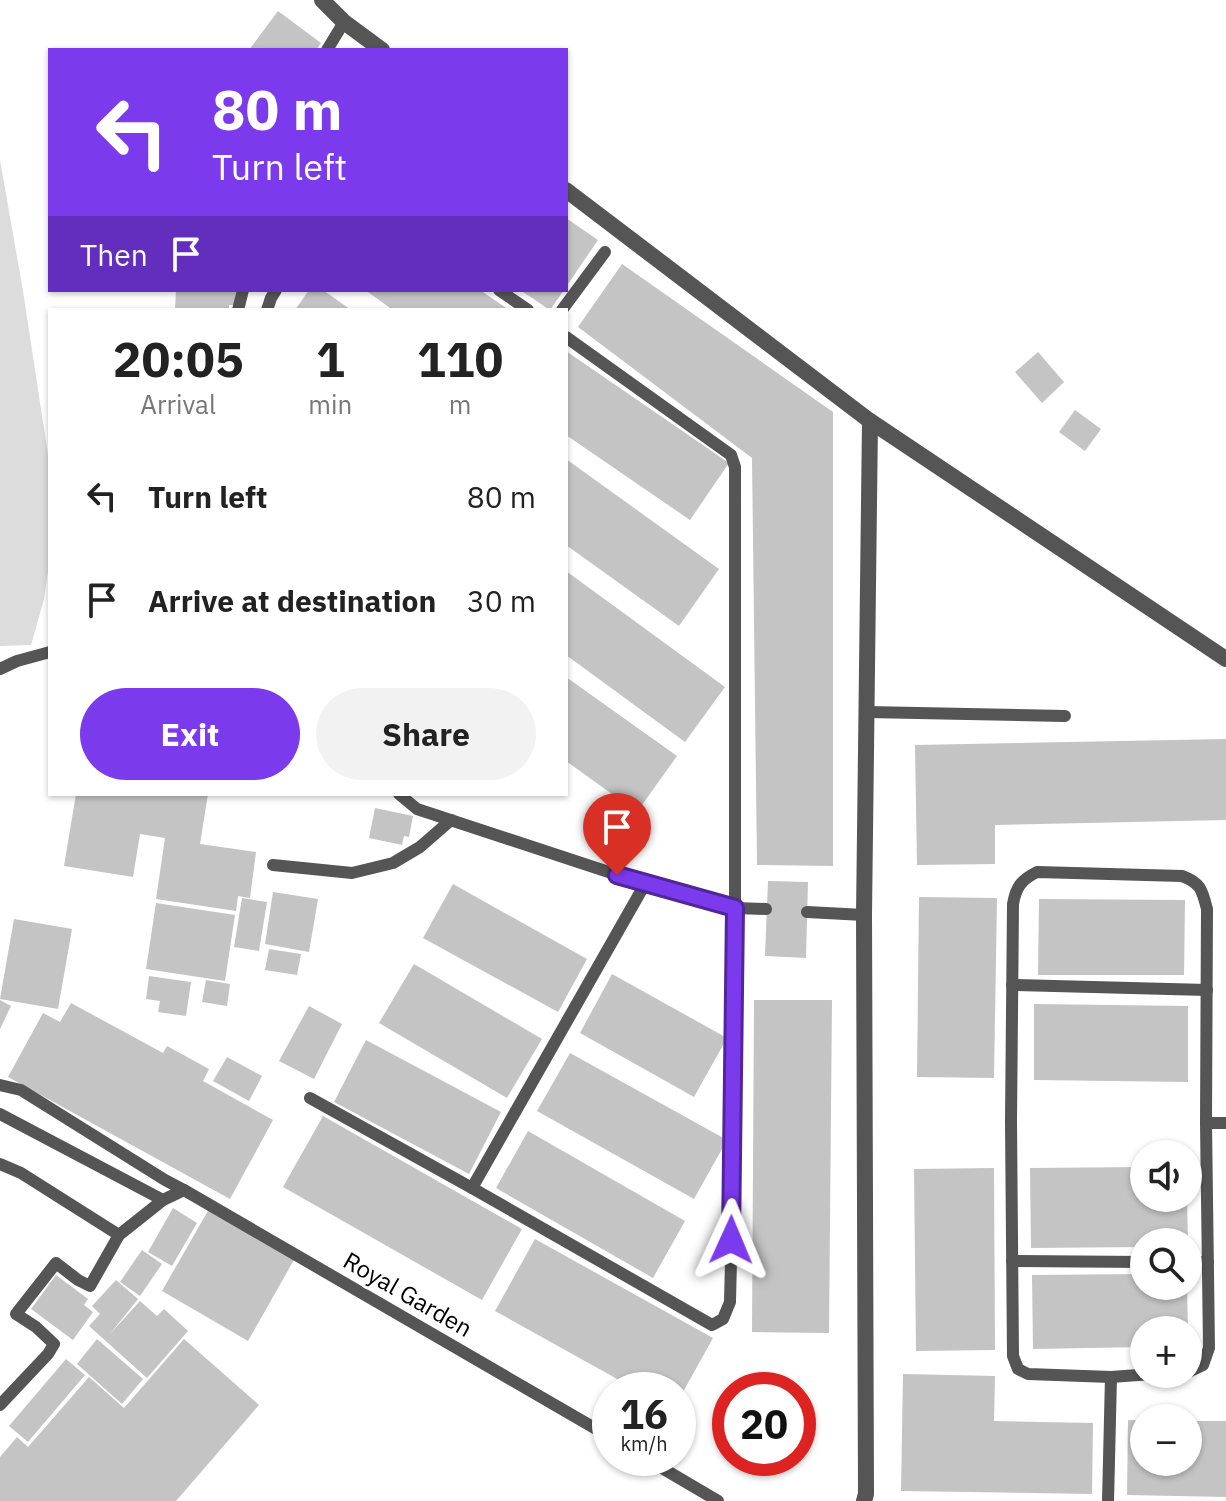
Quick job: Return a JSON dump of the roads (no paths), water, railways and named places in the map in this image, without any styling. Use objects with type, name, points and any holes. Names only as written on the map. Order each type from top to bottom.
[{"type":"street","points":[[322,0],[344,22],[379,48]]},
{"type":"street","points":[[568,192],[870,421],[1226,659]]},
{"type":"street","points":[[864,1501],[864,915],[870,421]]},
{"type":"lane","points":[[328,48],[344,22]]},
{"type":"lane","points":[[563,308],[605,252]]},
{"type":"lane","points":[[502,292],[525,308]]},
{"type":"lane","points":[[310,1098],[712,1325],[723,1319],[730,1302],[733,1179],[735,467],[731,455],[568,338]]},
{"type":"lane","points":[[0,669],[48,653]]},
{"type":"lane","points":[[867,712],[1065,716]]},
{"type":"lane","points":[[401,796],[417,809],[645,884],[735,908],[766,909]]},
{"type":"lane","points":[[273,865],[352,873],[393,863],[420,847],[451,820]]},
{"type":"lane","points":[[1130,1376],[1028,1374],[1018,1369],[1013,1356],[1013,904],[1016,889],[1024,878],[1037,872],[1182,876],[1195,880],[1203,894],[1207,909],[1209,1348],[1202,1365]]},
{"type":"lane","points":[[472,1188],[645,884]]},
{"type":"lane","points":[[807,912],[864,915]]},
{"type":"lane","points":[[1012,985],[1207,990]]},
{"type":"lane","name":"Royal Garden","points":[[0,1085],[21,1090],[165,1180],[592,1427]]},
{"type":"lane","points":[[0,1114],[163,1200]]},
{"type":"lane","points":[[1206,1123],[1226,1123]]},
{"type":"lane","points":[[0,1164],[21,1173],[119,1235]]},
{"type":"lane","points":[[0,1405],[54,1344],[16,1314],[56,1263],[90,1286],[119,1235],[163,1200],[184,1190]]},
{"type":"lane","points":[[1012,1261],[1130,1262]]},
{"type":"lane","points":[[1202,1262],[1208,1262]]},
{"type":"lane","points":[[1108,1501],[1111,1377]]},
{"type":"lane","points":[[676,1476],[718,1501]]}]
